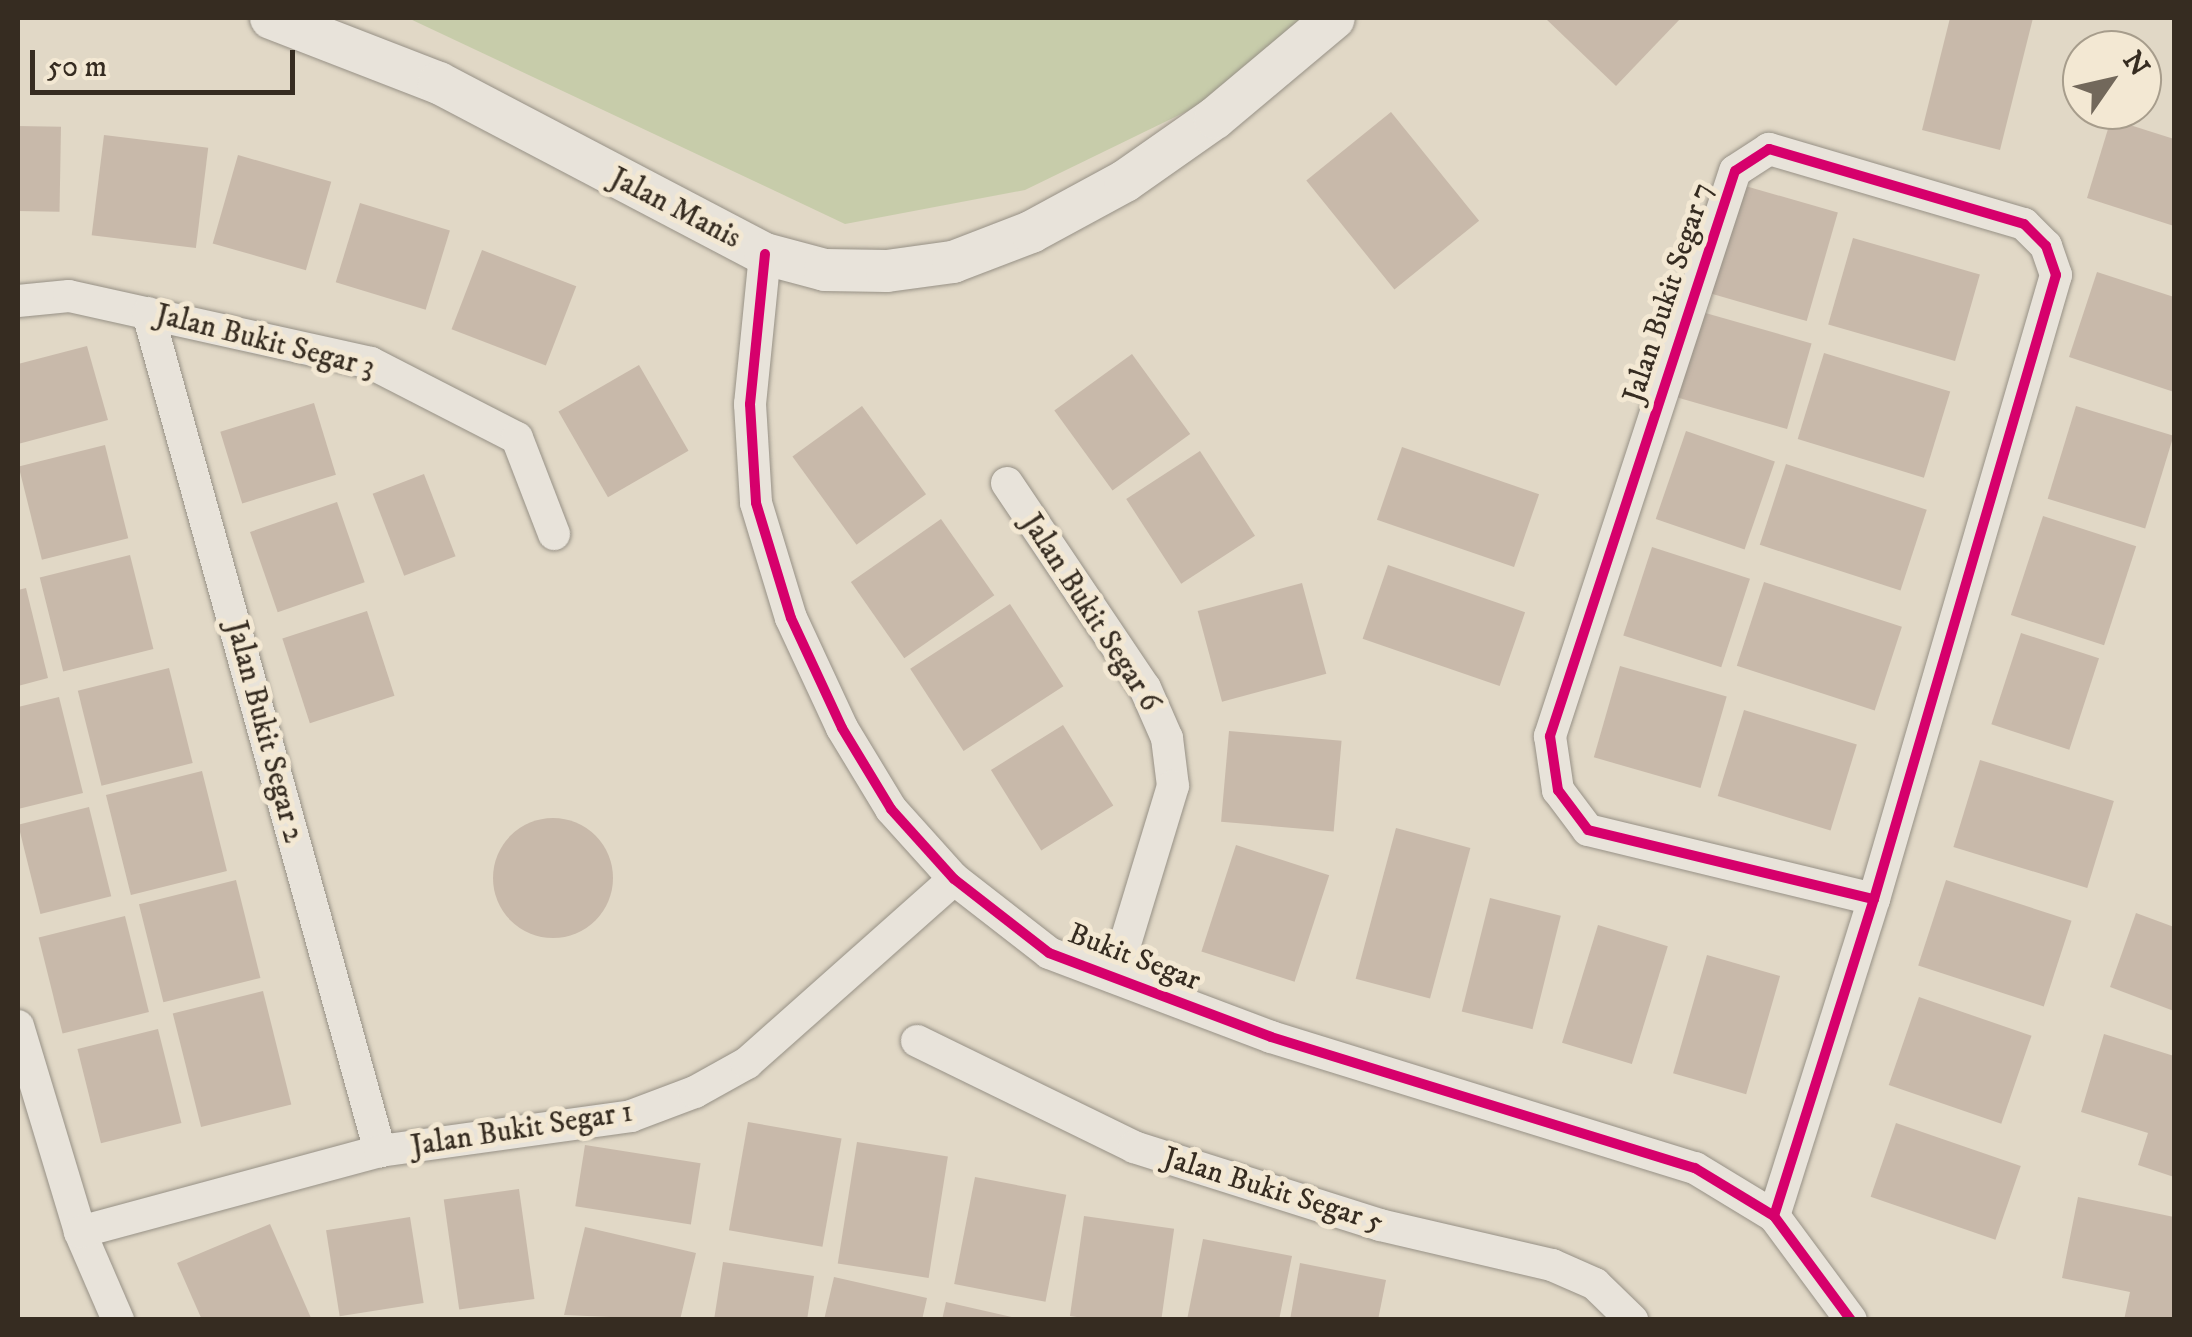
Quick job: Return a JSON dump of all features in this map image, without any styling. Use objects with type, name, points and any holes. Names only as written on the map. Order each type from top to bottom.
[{"type":"street","name":"Jalan Manis","points":[[271,18],[439,84],[765,254],[825,270],[887,272],[953,262],[1032,232],[1124,181],[1216,118],[1334,18]]},
{"type":"street","name":"Jalan Bukit Segar 7","points":[[1774,1216],[1874,899],[2056,275],[2046,246],[2024,224],[1770,149],[1735,171],[1550,736],[1558,790],[1588,830],[1874,899]]},
{"type":"street","name":"Bukit Segar","points":[[765,254],[750,404],[756,503],[791,618],[842,728],[891,809],[954,879],[1049,953],[1271,1038],[1695,1168],[1774,1216],[1851,1320]]},
{"type":"street","name":"Jalan Bukit Segar 3","points":[[18,301],[69,296],[371,363],[517,438],[554,534]]},
{"type":"street","name":"Jalan Bukit Segar 2","points":[[148,312],[380,1151]]},
{"type":"street","name":"Jalan Bukit Segar 6","points":[[1006,482],[1145,688],[1167,738],[1173,786],[1115,977]]},
{"type":"street","name":"Jalan Bukit Segar 1","points":[[80,1232],[380,1151],[499,1140],[631,1116],[695,1092],[746,1063],[954,879]]},
{"type":"street","points":[[18,1026],[80,1232],[118,1320]]},
{"type":"street","name":"Jalan Bukit Segar 5","points":[[917,1041],[1134,1147],[1380,1226],[1552,1264],[1596,1284],[1632,1320]]},
{"type":"green space","points":[[408,18],[1314,18],[1249,81],[1025,190],[845,224]]},
{"type":"building","points":[[1545,18],[1681,18],[1616,86]]},
{"type":"building","points":[[1950,18],[2033,18],[2000,150],[1922,130]]},
{"type":"building","points":[[1391,112],[1479,221],[1394,289],[1306,181]]},
{"type":"building","points":[[18,126],[61,127],[60,212],[18,211]]},
{"type":"building","points":[[2108,130],[2146,130],[2174,139],[2174,226],[2087,198]]},
{"type":"building","points":[[104,135],[208,148],[196,248],[92,235]]},
{"type":"building","points":[[238,155],[331,182],[306,270],[213,243]]},
{"type":"building","points":[[1735,183],[1838,212],[1807,321],[1704,292]]},
{"type":"building","points":[[360,203],[450,230],[426,310],[336,282]]},
{"type":"building","points":[[1853,238],[1980,274],[1955,361],[1828,325]]},
{"type":"building","points":[[482,250],[576,286],[546,366],[452,329]]},
{"type":"building","points":[[2097,272],[2174,297],[2174,392],[2069,357]]},
{"type":"building","points":[[1702,312],[1812,343],[1787,429],[1677,398]]},
{"type":"building","points":[[87,346],[108,420],[18,444],[18,364]]},
{"type":"building","points":[[1824,353],[1950,392],[1924,478],[1798,439]]},
{"type":"building","points":[[1132,354],[1190,434],[1113,491],[1054,410]]},
{"type":"building","points":[[639,365],[688,451],[608,497],[558,412]]},
{"type":"building","points":[[314,403],[336,475],[242,503],[220,432]]},
{"type":"building","points":[[862,406],[926,494],[856,545],[792,457]]},
{"type":"building","points":[[2076,406],[2174,436],[2145,529],[2048,499]]},
{"type":"building","points":[[1686,431],[1775,462],[1745,550],[1656,519]]},
{"type":"building","points":[[105,445],[128,538],[42,560],[19,467]]},
{"type":"building","points":[[1402,447],[1539,494],[1514,567],[1377,520]]},
{"type":"building","points":[[1200,451],[1255,536],[1181,584],[1126,499]]},
{"type":"building","points":[[1786,464],[1927,510],[1900,591],[1760,545]]},
{"type":"building","points":[[424,474],[456,556],[404,576],[373,494]]},
{"type":"building","points":[[337,502],[365,582],[278,612],[250,532]]},
{"type":"building","points":[[2043,516],[2136,546],[2104,645],[2011,615]]},
{"type":"building","points":[[941,519],[994,595],[904,658],[851,582]]},
{"type":"building","points":[[1652,547],[1750,579],[1721,667],[1623,635]]},
{"type":"building","points":[[130,555],[153,649],[63,672],[40,577]]},
{"type":"building","points":[[1388,565],[1525,612],[1500,686],[1363,639]]},
{"type":"building","points":[[1764,582],[1902,627],[1875,711],[1737,666]]},
{"type":"building","points":[[1302,583],[1326,674],[1222,702],[1198,611]]},
{"type":"building","points":[[26,588],[48,678],[18,686],[18,590]]},
{"type":"building","points":[[1010,604],[1063,686],[964,751],[910,669]]},
{"type":"building","points":[[367,611],[395,696],[310,723],[282,639]]},
{"type":"building","points":[[2021,633],[2099,658],[2069,750],[1991,724]]},
{"type":"building","points":[[1620,666],[1727,697],[1701,788],[1594,757]]},
{"type":"building","points":[[169,668],[193,763],[102,786],[78,691]]},
{"type":"building","points":[[59,697],[83,793],[18,809],[18,707]]},
{"type":"building","points":[[1744,710],[1857,744],[1831,831],[1718,796]]},
{"type":"building","points":[[1063,725],[1113,806],[1041,851],[991,770]]},
{"type":"building","points":[[1229,731],[1342,741],[1334,832],[1221,822]]},
{"type":"building","points":[[1980,760],[2114,801],[2087,888],[1953,847]]},
{"type":"building","points":[[202,771],[227,871],[131,895],[106,795]]},
{"type":"building","points":[[89,807],[111,896],[40,914],[18,825]]},
{"type":"building","points":[[553,818],[576,823],[595,836],[608,855],[613,878],[608,901],[595,920],[576,933],[553,938],[530,933],[511,920],[498,901],[493,878],[498,855],[511,836],[530,823]]},
{"type":"building","points":[[1396,828],[1470,848],[1430,999],[1356,979]]},
{"type":"building","points":[[1236,845],[1329,875],[1295,982],[1201,952]]},
{"type":"building","points":[[236,880],[260,978],[163,1002],[139,904]]},
{"type":"building","points":[[1946,880],[2072,921],[2044,1006],[1918,966]]},
{"type":"building","points":[[1490,898],[1561,916],[1533,1029],[1462,1012]]},
{"type":"building","points":[[2136,913],[2174,927],[2174,1011],[2110,987]]},
{"type":"building","points":[[125,916],[149,1012],[63,1034],[39,938]]},
{"type":"building","points":[[1598,925],[1668,946],[1632,1064],[1562,1043]]},
{"type":"building","points":[[1707,955],[1780,976],[1746,1094],[1673,1073]]},
{"type":"building","points":[[263,991],[291,1105],[201,1127],[173,1013]]},
{"type":"building","points":[[1919,997],[2032,1036],[2001,1124],[1889,1085]]},
{"type":"building","points":[[158,1029],[181,1123],[101,1143],[77,1049]]},
{"type":"building","points":[[2104,1034],[2174,1056],[2174,1177],[2138,1165],[2148,1133],[2081,1112]]},
{"type":"building","points":[[748,1122],[842,1138],[822,1247],[729,1230]]},
{"type":"building","points":[[1896,1123],[2021,1166],[1995,1240],[1871,1197]]},
{"type":"building","points":[[857,1142],[948,1156],[929,1278],[838,1263]]},
{"type":"building","points":[[585,1145],[701,1163],[691,1225],[575,1206]]},
{"type":"building","points":[[975,1177],[1066,1195],[1045,1302],[954,1284]]},
{"type":"building","points":[[519,1189],[534,1299],[459,1309],[444,1200]]},
{"type":"building","points":[[2078,1197],[2174,1217],[2174,1320],[2124,1320],[2130,1292],[2062,1278]]},
{"type":"building","points":[[1084,1216],[1174,1229],[1161,1320],[1070,1316]]},
{"type":"building","points":[[410,1217],[424,1303],[340,1316],[326,1230]]},
{"type":"building","points":[[270,1224],[311,1318],[202,1320],[177,1263]]},
{"type":"building","points":[[585,1227],[696,1253],[680,1320],[564,1315]]},
{"type":"building","points":[[1203,1239],[1292,1256],[1279,1320],[1187,1320]]},
{"type":"building","points":[[723,1262],[814,1276],[807,1320],[714,1320]]},
{"type":"building","points":[[1300,1263],[1386,1280],[1378,1320],[1290,1320]]},
{"type":"building","points":[[834,1277],[927,1298],[922,1320],[824,1320]]},
{"type":"building","points":[[946,1302],[1016,1318],[942,1320]]},
{"type":"cycle path","points":[[1774,1216],[1874,899],[2056,275],[2046,246],[2024,224],[1769,149],[1735,171],[1550,736],[1558,790],[1588,830],[1874,899]]},
{"type":"cycle path","points":[[765,254],[750,404],[756,503],[791,618],[842,728],[891,809],[954,879],[1049,953],[1271,1037],[1695,1168],[1774,1216],[1851,1320]]}]
